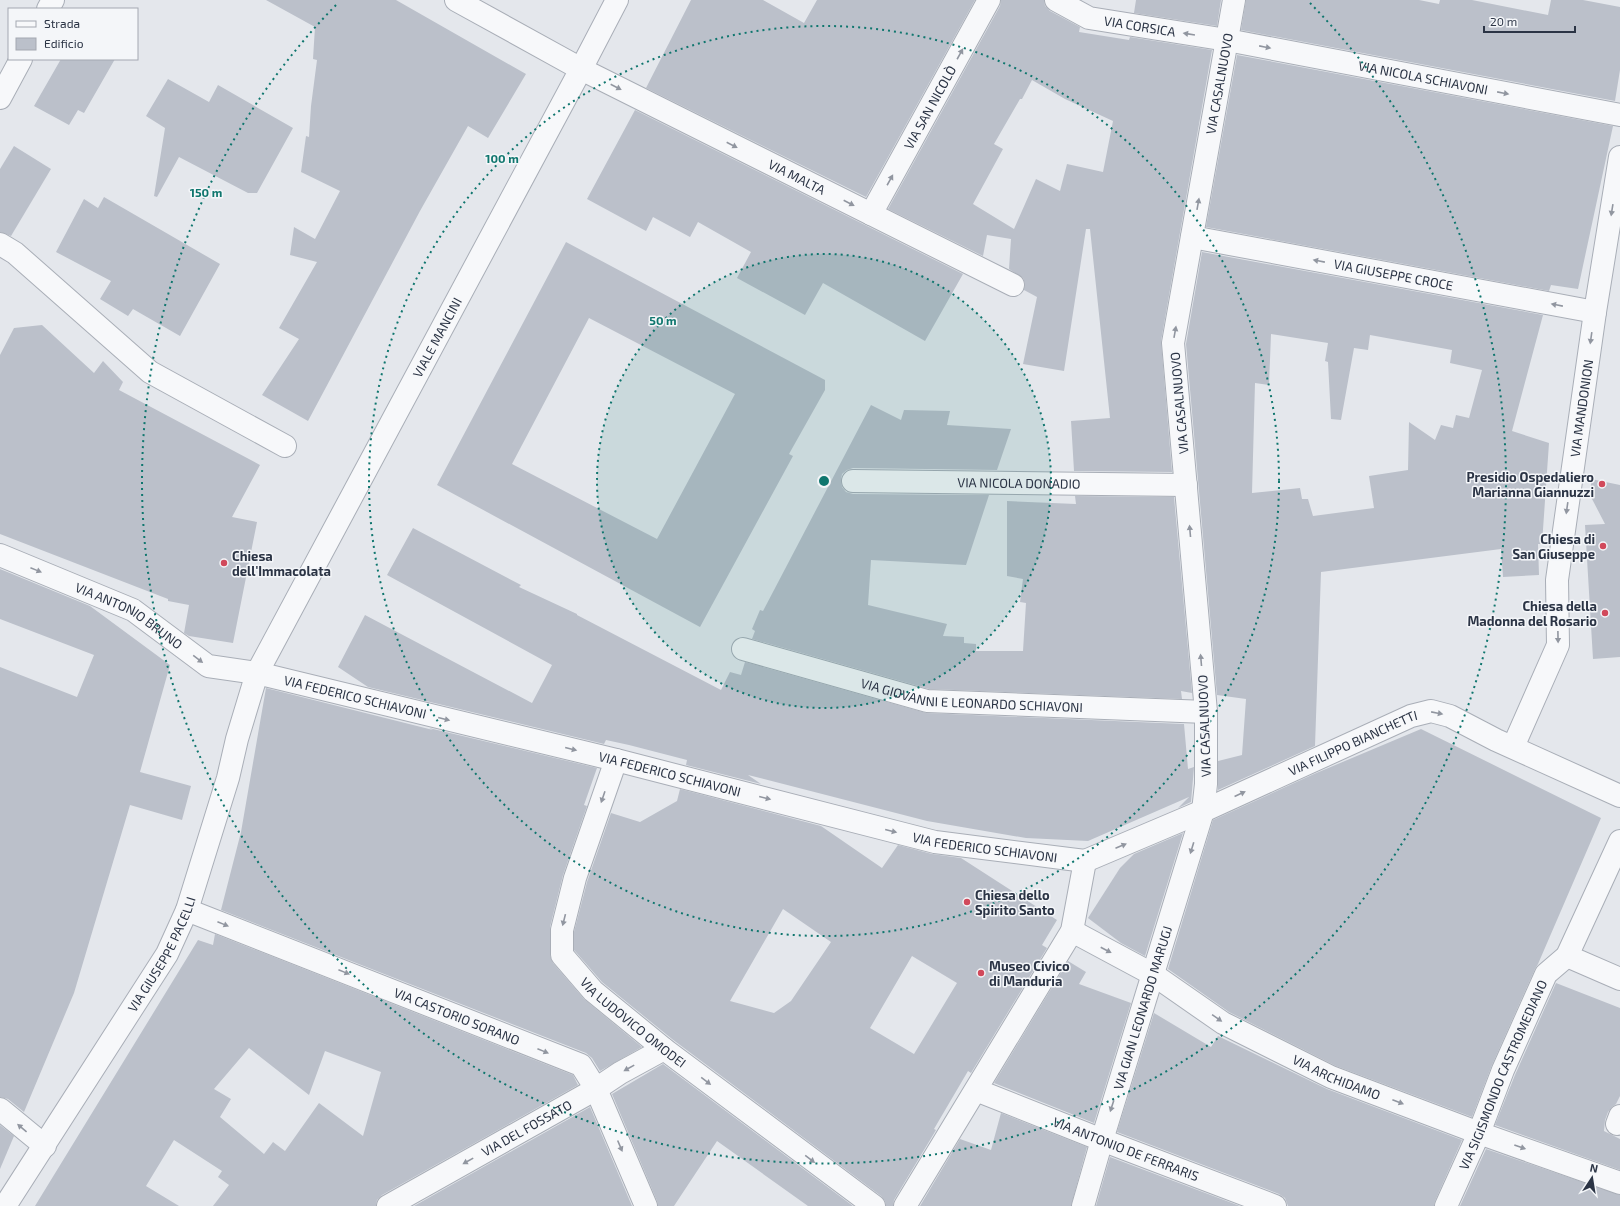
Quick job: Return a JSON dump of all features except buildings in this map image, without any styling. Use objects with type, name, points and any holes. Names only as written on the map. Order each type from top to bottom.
[{"type":"street","name":"VIA MALTA","points":[[456,0],[581,69],[1013,285]]},
{"type":"street","name":"VIALE MANCINI","points":[[257,673],[581,69],[616,0]]},
{"type":"street","name":"VIA SAN NICOLÒ","points":[[871,214],[989,0]]},
{"type":"street","name":"VIA CORSICA","points":[[1056,0],[1089,18],[1227,40]]},
{"type":"street","name":"VIA CASALNUOVO","points":[[1203,811],[1206,784],[1206,712],[1173,343],[1234,0]]},
{"type":"street","name":"VIA NICOLA SCHIAVONI","points":[[1227,40],[1620,115]]},
{"type":"street","points":[[0,98],[20,60]]},
{"type":"street","name":"VIA MANDONION","points":[[1514,747],[1558,645],[1557,580],[1595,312],[1620,157]]},
{"type":"street","name":"VIA GIUSEPPE CROCE","points":[[1192,237],[1595,312]]},
{"type":"street","points":[[0,244],[15,253],[150,372],[285,446]]},
{"type":"street","name":"VIA NICOLA DONADIO","points":[[853,481],[1186,486]]},
{"type":"street","name":"VIA ANTONIO BRUNO","points":[[0,555],[133,610],[208,666],[257,673]]},
{"type":"street","name":"VIA GIOVANNI E LEONARDO SCHIAVONI","points":[[743,650],[927,701],[1206,712]]},
{"type":"street","name":"VIA FEDERICO SCHIAVONI","points":[[257,673],[616,760],[935,842],[1085,861]]},
{"type":"street","name":"VIA GIUSEPPE PACELLI","points":[[5,1206],[45,1146],[167,954],[187,910],[228,778],[237,739],[257,673]]},
{"type":"street","name":"VIA FILIPPO BIANCHETTI","points":[[1085,861],[1203,811],[1411,716],[1432,711],[1450,716],[1496,740],[1620,796]]},
{"type":"street","name":"VIA LUDOVICO OMODEI","points":[[616,760],[575,878],[562,930],[562,955],[593,992],[664,1049],[874,1206]]},
{"type":"street","name":"VIA GIAN LEONARDO MARUGJ","points":[[1083,1206],[1203,811]]},
{"type":"street","name":"VIA SIGISMONDO CASTROMEDIANO","points":[[1446,1206],[1479,1133],[1503,1070],[1546,974],[1567,956],[1620,841]]},
{"type":"street","points":[[905,1206],[1072,931],[1085,861]]},
{"type":"street","name":"VIA CASTORIO SORANO","points":[[187,910],[581,1066],[596,1089],[646,1206]]},
{"type":"street","name":"VIA ARCHIDAMO","points":[[1072,931],[1154,975],[1223,1023],[1331,1077],[1479,1133],[1620,1182]]},
{"type":"street","points":[[1567,956],[1620,979]]},
{"type":"street","name":"VIA DEL FOSSATO","points":[[388,1206],[664,1049]]},
{"type":"street","name":"VIA ANTONIO DE FERRARIS","points":[[976,1090],[1276,1206]]},
{"type":"street","points":[[0,1109],[45,1146]]},
{"type":"place","name":"Presidio Ospedaliero Marianna Giannuzzi","points":[[1602,484]]},
{"type":"place","name":"Chiesa di San Giuseppe","points":[[1603,546]]},
{"type":"place","name":"Chiesa dell'Immacolata","points":[[224,563]]},
{"type":"place","name":"Chiesa della Madonna del Rosario","points":[[1605,613]]},
{"type":"place","name":"Chiesa dello Spirito Santo","points":[[967,902]]},
{"type":"place","name":"Museo Civico di Manduria","points":[[981,973]]}]
